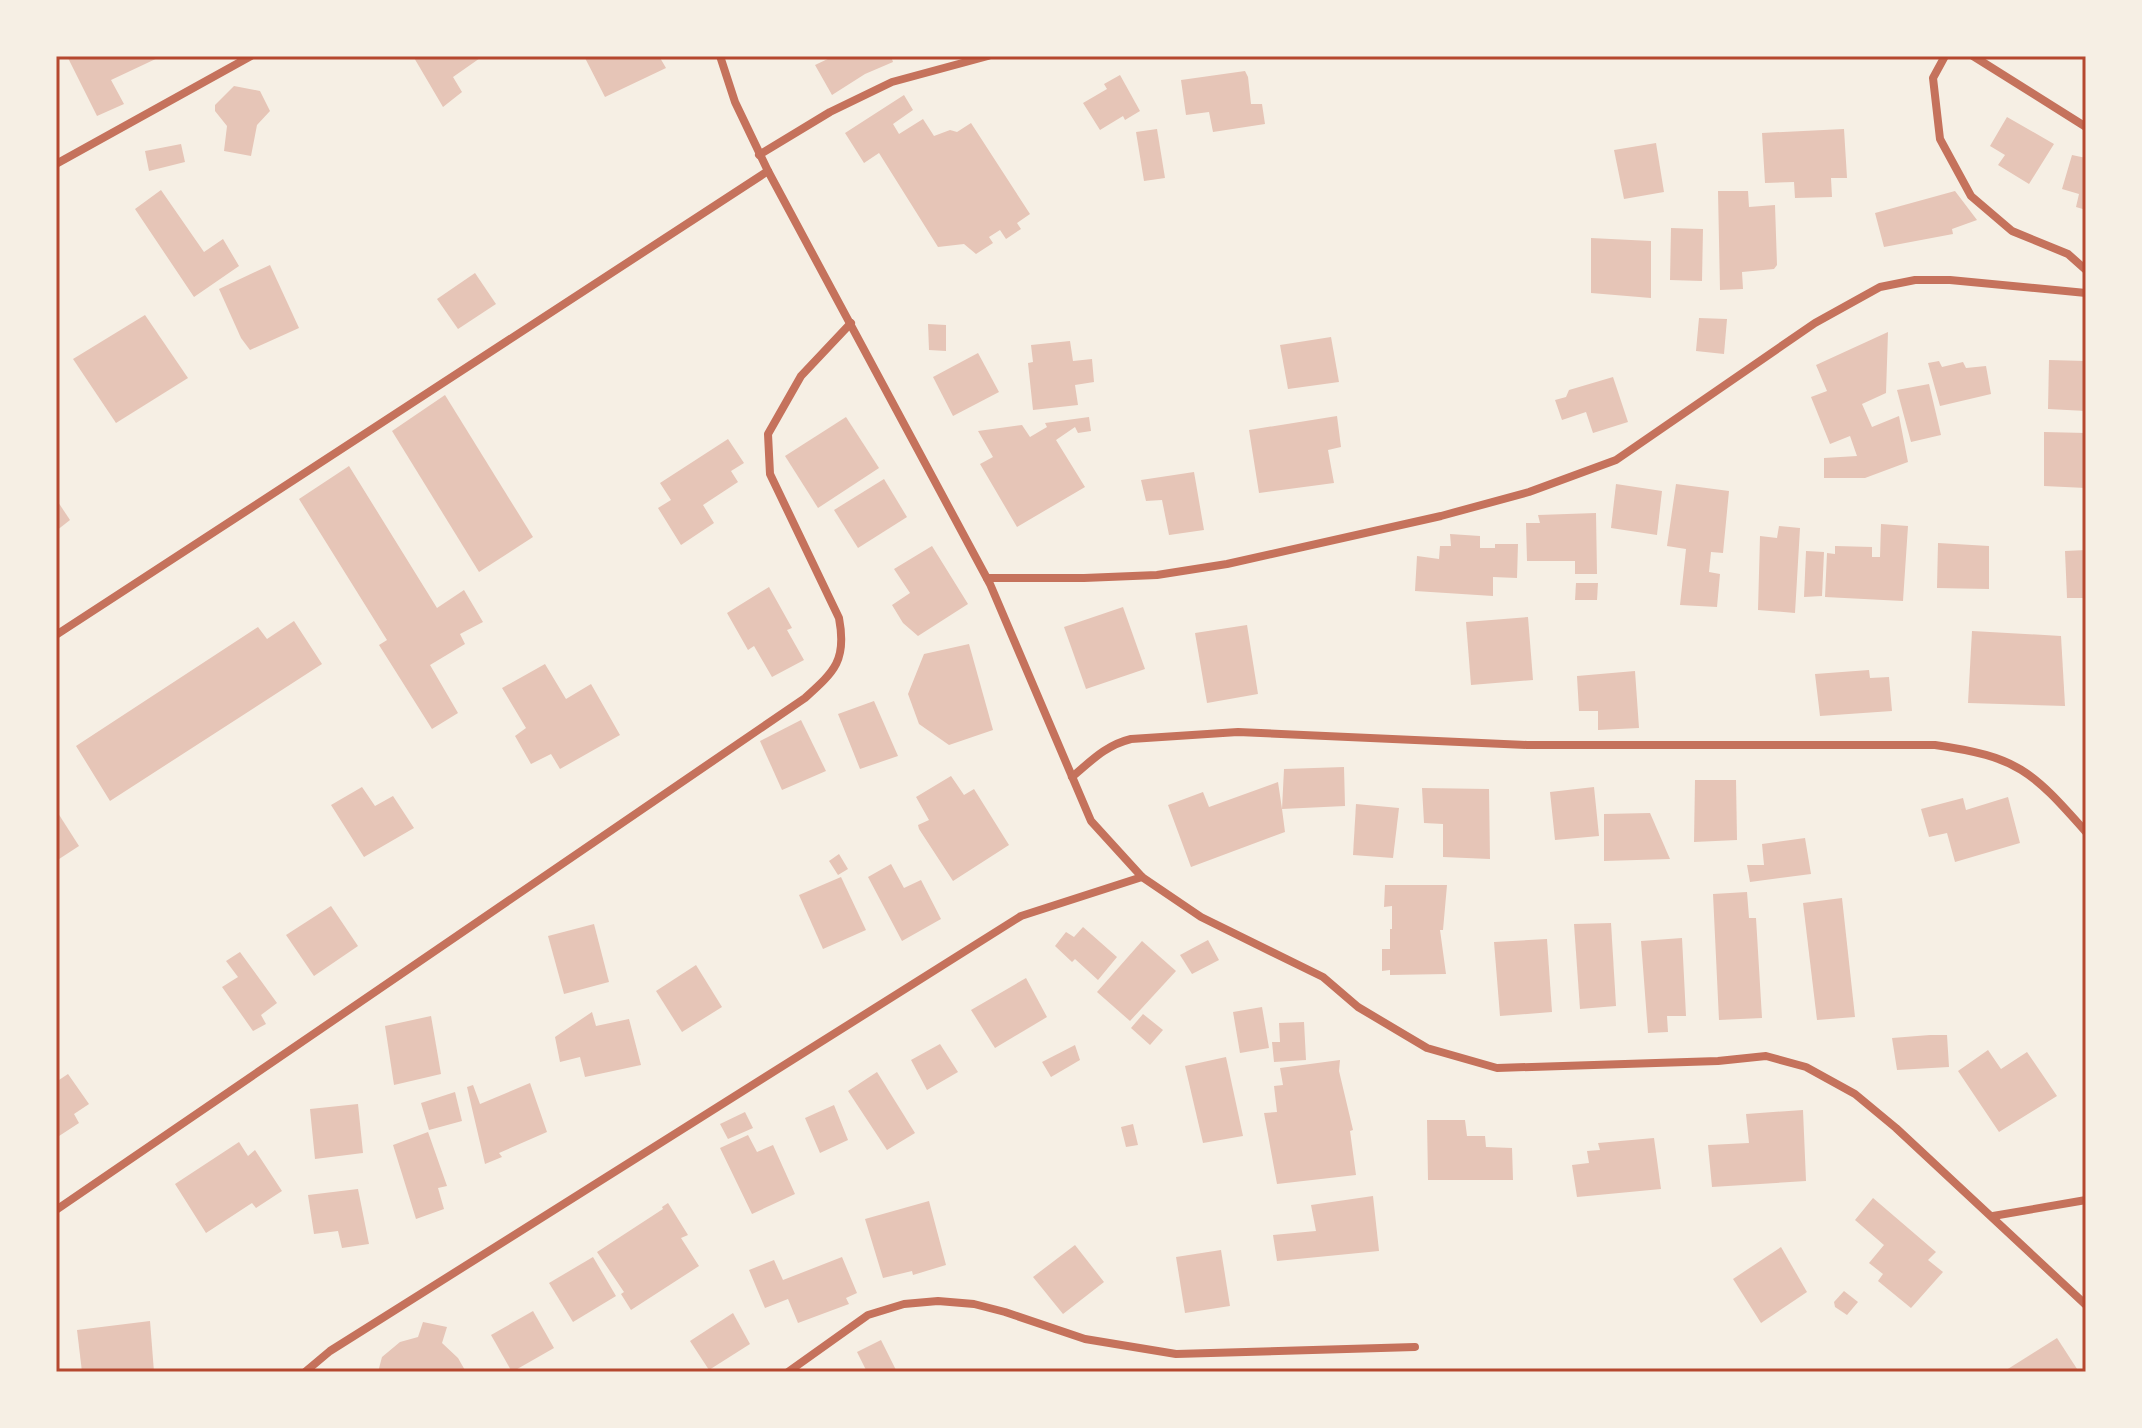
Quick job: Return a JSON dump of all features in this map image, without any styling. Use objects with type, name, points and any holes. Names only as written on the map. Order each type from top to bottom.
[{"type":"street","points":[[56,164],[251,56]]},
{"type":"street","points":[[720,56],[735,102],[759,155],[987,578],[1091,821],[1142,877],[1201,917],[1323,977],[1358,1007],[1427,1048],[1497,1068],[1718,1061],[1766,1056],[1806,1067],[1855,1094],[1993,1216],[2086,1305]]},
{"type":"street","points":[[759,155],[830,112],[892,82],[988,56]]},
{"type":"street","points":[[1945,56],[1933,78],[1940,139],[1971,196],[2012,231],[2068,254],[2086,270]]},
{"type":"street","points":[[1973,56],[2086,127]]},
{"type":"street","points":[[56,635],[768,171]]},
{"type":"street","points":[[987,578],[1084,578],[1171,573],[1227,564],[1441,516],[1529,492],[1616,460],[1815,323],[1880,287],[1915,280],[1950,280],[2086,293]]},
{"type":"street","points":[[56,1210],[805,698],[825,680],[840,661],[843,640],[839,618],[770,474],[768,434],[801,376],[851,323]]},
{"type":"street","points":[[1072,777],[1104,750],[1131,739],[1238,732],[1527,745],[1935,745],[1974,751],[2017,765],[2037,779],[2086,832]]},
{"type":"street","points":[[305,1372],[330,1351],[1021,916],[1142,877]]},
{"type":"street","points":[[1993,1216],[2086,1200]]},
{"type":"street","points":[[788,1372],[868,1315],[904,1304],[938,1301],[974,1304],[1005,1312],[1085,1339],[1176,1354],[1415,1347]]},
{"type":"building","points":[[67,56],[162,56],[111,80],[124,104],[97,116]]},
{"type":"building","points":[[413,56],[483,56],[453,77],[462,92],[443,107]]},
{"type":"building","points":[[584,56],[659,56],[666,68],[605,97]]},
{"type":"building","points":[[834,56],[891,56],[893,62],[865,74],[832,95],[815,65]]},
{"type":"building","points":[[1245,71],[1251,104],[1262,104],[1265,124],[1213,132],[1209,112],[1186,115],[1181,80]]},
{"type":"building","points":[[1120,75],[1140,111],[1125,120],[1123,116],[1100,130],[1083,103],[1107,89],[1104,84]]},
{"type":"building","points":[[234,86],[260,91],[270,111],[257,125],[251,156],[224,151],[227,126],[215,111],[215,105]]},
{"type":"building","points":[[904,95],[913,110],[893,124],[899,134],[923,119],[934,136],[950,130],[957,132],[971,123],[1030,214],[1017,223],[1021,229],[1006,239],[1000,230],[989,237],[993,243],[976,254],[964,244],[938,247],[879,153],[864,163],[845,133]]},
{"type":"building","points":[[2007,117],[2054,144],[2029,184],[1998,165],[2005,155],[1990,146]]},
{"type":"building","points":[[1157,129],[1165,178],[1144,181],[1136,132]]},
{"type":"building","points":[[1844,129],[1847,178],[1831,178],[1832,197],[1795,198],[1794,182],[1765,183],[1762,133]]},
{"type":"building","points":[[1656,143],[1664,192],[1624,199],[1614,150]]},
{"type":"building","points":[[181,144],[185,162],[149,171],[145,151]]},
{"type":"building","points":[[2072,155],[2086,158],[2086,210],[2076,207],[2079,194],[2062,189]]},
{"type":"building","points":[[161,190],[204,252],[223,239],[239,266],[194,297],[135,209]]},
{"type":"building","points":[[1718,191],[1748,191],[1749,207],[1775,205],[1777,265],[1774,269],[1742,272],[1743,289],[1720,290]]},
{"type":"building","points":[[1955,191],[1977,220],[1952,229],[1953,234],[1884,247],[1875,213]]},
{"type":"building","points":[[1671,228],[1703,229],[1702,281],[1670,280]]},
{"type":"building","points":[[1591,238],[1651,241],[1651,298],[1591,293]]},
{"type":"building","points":[[270,265],[299,328],[250,350],[241,338],[219,289]]},
{"type":"building","points":[[475,273],[496,304],[458,329],[437,299]]},
{"type":"building","points":[[145,315],[188,378],[116,423],[73,359]]},
{"type":"building","points":[[1699,318],[1727,319],[1724,354],[1696,351]]},
{"type":"building","points":[[928,324],[946,325],[946,351],[929,350]]},
{"type":"building","points":[[1888,332],[1886,393],[1862,404],[1872,427],[1899,416],[1908,462],[1865,478],[1824,478],[1824,458],[1857,456],[1850,436],[1830,444],[1811,397],[1827,391],[1816,365]]},
{"type":"building","points":[[1331,337],[1339,382],[1288,389],[1280,345]]},
{"type":"building","points":[[1070,341],[1073,361],[1092,359],[1094,382],[1075,385],[1078,405],[1033,410],[1028,363],[1033,362],[1031,345]]},
{"type":"building","points":[[978,353],[999,392],[953,416],[933,377]]},
{"type":"building","points":[[2049,360],[2086,361],[2086,411],[2048,409]]},
{"type":"building","points":[[1939,361],[1942,367],[1963,362],[1966,368],[1986,366],[1991,394],[1940,406],[1928,363]]},
{"type":"building","points":[[1613,377],[1628,422],[1593,433],[1586,412],[1562,420],[1555,400],[1566,397],[1569,390]]},
{"type":"building","points":[[1929,384],[1941,435],[1911,442],[1897,390]]},
{"type":"building","points":[[445,395],[533,537],[479,572],[392,431]]},
{"type":"building","points":[[1337,416],[1341,447],[1328,450],[1334,483],[1259,493],[1249,430]]},
{"type":"building","points":[[846,417],[879,468],[818,508],[785,456]]},
{"type":"building","points":[[1089,417],[1091,431],[1078,433],[1075,427],[1056,440],[1085,487],[1017,527],[980,464],[993,457],[978,431],[1022,425],[1030,437],[1047,427],[1045,423]]},
{"type":"building","points":[[2044,432],[2086,433],[2086,488],[2044,486]]},
{"type":"building","points":[[728,439],[744,463],[731,471],[738,482],[703,505],[714,523],[681,545],[658,508],[671,500],[660,483]]},
{"type":"building","points":[[349,466],[437,608],[464,590],[483,622],[460,634],[465,644],[430,665],[458,713],[432,729],[379,645],[387,640],[299,499]]},
{"type":"building","points":[[1194,472],[1204,530],[1169,535],[1162,500],[1146,501],[1141,480]]},
{"type":"building","points":[[884,479],[907,517],[858,548],[834,510]]},
{"type":"building","points":[[1616,484],[1662,491],[1657,535],[1611,528]]},
{"type":"building","points":[[1676,484],[1729,491],[1723,553],[1711,552],[1709,572],[1720,574],[1717,607],[1680,605],[1686,549],[1667,546]]},
{"type":"building","points":[[56,499],[70,520],[56,531]]},
{"type":"building","points":[[1596,513],[1597,574],[1575,574],[1575,561],[1527,561],[1526,523],[1540,523],[1538,515]]},
{"type":"building","points":[[1881,524],[1908,526],[1903,601],[1825,597],[1827,553],[1835,554],[1835,546],[1872,547],[1872,557],[1880,557]]},
{"type":"building","points":[[1779,526],[1800,528],[1795,613],[1758,610],[1760,536],[1777,538]]},
{"type":"building","points":[[1450,534],[1480,536],[1480,548],[1495,548],[1495,544],[1518,544],[1517,578],[1493,577],[1493,596],[1415,591],[1417,556],[1439,559],[1440,546],[1451,546]]},
{"type":"building","points":[[1938,543],[1989,546],[1989,589],[1937,588]]},
{"type":"building","points":[[932,546],[968,604],[918,636],[903,623],[892,605],[910,593],[894,569]]},
{"type":"building","points":[[2086,550],[2086,598],[2067,598],[2065,551]]},
{"type":"building","points":[[1806,551],[1824,552],[1822,596],[1804,597]]},
{"type":"building","points":[[1576,583],[1598,583],[1597,600],[1575,600]]},
{"type":"building","points":[[769,587],[792,628],[787,630],[804,660],[772,677],[754,646],[748,650],[727,613]]},
{"type":"building","points":[[1123,607],[1145,669],[1086,689],[1064,627]]},
{"type":"building","points":[[1528,617],[1533,680],[1471,685],[1466,622]]},
{"type":"building","points":[[294,621],[322,664],[110,801],[76,746],[258,627],[267,639]]},
{"type":"building","points":[[1247,625],[1258,694],[1207,703],[1195,633]]},
{"type":"building","points":[[1972,631],[2061,636],[2065,706],[1968,703]]},
{"type":"building","points":[[969,644],[993,730],[949,745],[919,724],[908,694],[924,654]]},
{"type":"building","points":[[545,664],[566,699],[591,684],[620,735],[560,769],[551,754],[531,764],[515,736],[526,728],[502,688]]},
{"type":"building","points":[[1869,670],[1870,678],[1889,677],[1892,711],[1820,716],[1815,674]]},
{"type":"building","points":[[1635,671],[1639,728],[1598,730],[1598,711],[1579,711],[1577,676]]},
{"type":"building","points":[[874,701],[898,756],[860,769],[838,714]]},
{"type":"building","points":[[801,720],[826,771],[782,790],[760,741]]},
{"type":"building","points":[[1344,767],[1345,806],[1282,809],[1284,769]]},
{"type":"building","points":[[951,776],[964,795],[974,789],[1009,845],[953,881],[919,829],[918,825],[929,820],[916,797]]},
{"type":"building","points":[[1695,780],[1736,780],[1737,840],[1694,842]]},
{"type":"building","points":[[1278,782],[1285,832],[1191,867],[1168,805],[1203,792],[1209,807]]},
{"type":"building","points":[[362,787],[375,806],[393,796],[414,828],[364,857],[331,805]]},
{"type":"building","points":[[1594,787],[1599,836],[1555,840],[1550,792]]},
{"type":"building","points":[[1422,788],[1489,789],[1490,859],[1443,857],[1443,824],[1424,823]]},
{"type":"building","points":[[2008,797],[2020,843],[1955,862],[1947,833],[1929,837],[1921,809],[1963,798],[1966,810]]},
{"type":"building","points":[[1356,804],[1399,808],[1393,858],[1353,855]]},
{"type":"building","points":[[56,810],[79,846],[56,861]]},
{"type":"building","points":[[1650,813],[1670,859],[1604,861],[1604,814]]},
{"type":"building","points":[[1805,838],[1811,874],[1750,882],[1747,865],[1764,865],[1762,844]]},
{"type":"building","points":[[839,854],[848,869],[838,875],[829,861]]},
{"type":"building","points":[[891,864],[904,888],[921,880],[941,919],[902,941],[868,877]]},
{"type":"building","points":[[841,877],[866,930],[823,949],[799,895]]},
{"type":"building","points":[[1385,885],[1447,885],[1443,930],[1440,930],[1446,974],[1390,975],[1390,970],[1382,971],[1382,949],[1390,949],[1392,929],[1392,906],[1384,907]]},
{"type":"building","points":[[1747,892],[1749,918],[1756,918],[1762,1018],[1719,1020],[1713,894]]},
{"type":"building","points":[[1842,898],[1855,1017],[1817,1020],[1803,903]]},
{"type":"building","points":[[331,906],[358,946],[314,976],[286,935]]},
{"type":"building","points":[[1611,923],[1616,1006],[1580,1009],[1574,924]]},
{"type":"building","points":[[594,924],[609,982],[564,994],[548,936]]},
{"type":"building","points":[[1083,927],[1117,957],[1098,980],[1055,946],[1066,932],[1074,937]]},
{"type":"building","points":[[1682,938],[1686,1016],[1667,1016],[1668,1032],[1648,1033],[1641,941]]},
{"type":"building","points":[[1547,939],[1552,1012],[1500,1016],[1494,942]]},
{"type":"building","points":[[1208,940],[1219,960],[1192,974],[1180,955]]},
{"type":"building","points":[[1142,941],[1176,971],[1130,1021],[1097,992]]},
{"type":"building","points":[[240,952],[277,1003],[261,1015],[266,1024],[253,1031],[222,987],[238,977],[226,961]]},
{"type":"building","points":[[696,965],[722,1007],[682,1032],[656,991]]},
{"type":"building","points":[[1026,978],[1047,1017],[995,1048],[971,1010]]},
{"type":"building","points":[[1262,1007],[1269,1048],[1240,1053],[1233,1012]]},
{"type":"building","points":[[592,1012],[596,1026],[629,1019],[641,1065],[585,1077],[580,1057],[560,1062],[555,1037]]},
{"type":"building","points":[[1143,1014],[1163,1030],[1150,1045],[1131,1028]]},
{"type":"building","points":[[431,1016],[441,1074],[394,1085],[385,1026]]},
{"type":"building","points":[[1304,1022],[1306,1060],[1274,1062],[1272,1042],[1280,1042],[1279,1023]]},
{"type":"building","points":[[1947,1035],[1949,1067],[1897,1070],[1892,1038]]},
{"type":"building","points":[[940,1044],[958,1072],[927,1090],[911,1060]]},
{"type":"building","points":[[1075,1045],[1080,1060],[1051,1077],[1042,1062]]},
{"type":"building","points":[[1988,1050],[2001,1069],[2027,1052],[2057,1096],[1999,1132],[1958,1071]]},
{"type":"building","points":[[1226,1057],[1243,1136],[1203,1143],[1185,1066]]},
{"type":"building","points":[[1340,1060],[1339,1071],[1353,1130],[1350,1131],[1356,1175],[1277,1184],[1264,1113],[1277,1112],[1274,1086],[1283,1085],[1280,1068]]},
{"type":"building","points":[[877,1072],[915,1133],[887,1150],[848,1091]]},
{"type":"building","points":[[68,1074],[89,1104],[74,1114],[79,1123],[56,1138],[56,1082]]},
{"type":"building","points":[[530,1083],[547,1132],[499,1153],[502,1157],[485,1164],[467,1087],[473,1085],[480,1104]]},
{"type":"building","points":[[455,1092],[462,1121],[429,1130],[421,1103]]},
{"type":"building","points":[[358,1104],[363,1153],[315,1159],[310,1109]]},
{"type":"building","points":[[834,1105],[848,1140],[820,1153],[805,1118]]},
{"type":"building","points":[[1803,1110],[1806,1181],[1712,1187],[1708,1145],[1749,1143],[1746,1114]]},
{"type":"building","points":[[745,1112],[753,1128],[728,1139],[720,1124]]},
{"type":"building","points":[[1427,1120],[1465,1120],[1467,1136],[1485,1136],[1486,1147],[1512,1148],[1513,1180],[1428,1180]]},
{"type":"building","points":[[1133,1124],[1138,1145],[1126,1147],[1121,1127]]},
{"type":"building","points":[[428,1132],[447,1186],[438,1188],[444,1209],[416,1219],[393,1145]]},
{"type":"building","points":[[748,1135],[757,1152],[773,1145],[795,1194],[752,1214],[720,1148]]},
{"type":"building","points":[[1654,1138],[1661,1189],[1577,1197],[1572,1165],[1589,1163],[1587,1151],[1600,1150],[1598,1143]]},
{"type":"building","points":[[239,1142],[248,1156],[255,1150],[282,1191],[256,1208],[252,1203],[206,1233],[175,1184]]},
{"type":"building","points":[[358,1189],[369,1244],[342,1248],[338,1231],[314,1234],[308,1195]]},
{"type":"building","points":[[1373,1196],[1379,1251],[1277,1261],[1273,1235],[1316,1231],[1311,1205]]},
{"type":"building","points":[[1873,1198],[1936,1252],[1928,1260],[1943,1272],[1911,1308],[1878,1281],[1883,1274],[1869,1263],[1884,1245],[1855,1220]]},
{"type":"building","points":[[929,1201],[946,1265],[913,1275],[912,1271],[883,1278],[865,1219]]},
{"type":"building","points":[[668,1203],[688,1235],[681,1238],[699,1266],[631,1310],[621,1294],[624,1292],[597,1252]]},
{"type":"building","points":[[1075,1245],[1104,1282],[1063,1314],[1033,1277]]},
{"type":"building","points":[[1781,1247],[1807,1292],[1761,1323],[1733,1279]]},
{"type":"building","points":[[1221,1250],[1230,1306],[1185,1313],[1176,1257]]},
{"type":"building","points":[[593,1257],[616,1296],[573,1322],[549,1283]]},
{"type":"building","points":[[842,1257],[857,1293],[846,1298],[849,1304],[798,1323],[788,1299],[765,1308],[749,1270],[774,1260],[783,1280]]},
{"type":"building","points":[[1844,1291],[1858,1302],[1847,1315],[1835,1307],[1834,1302]]},
{"type":"building","points":[[533,1311],[554,1348],[512,1372],[491,1335]]},
{"type":"building","points":[[733,1313],[750,1344],[709,1370],[690,1341]]},
{"type":"building","points":[[150,1321],[154,1372],[82,1372],[77,1330]]},
{"type":"building","points":[[423,1322],[447,1327],[442,1343],[458,1358],[466,1372],[378,1372],[382,1357],[400,1342],[418,1337]]},
{"type":"building","points":[[2057,1338],[2079,1372],[2003,1372]]},
{"type":"building","points":[[881,1340],[897,1372],[867,1372],[857,1352]]}]
